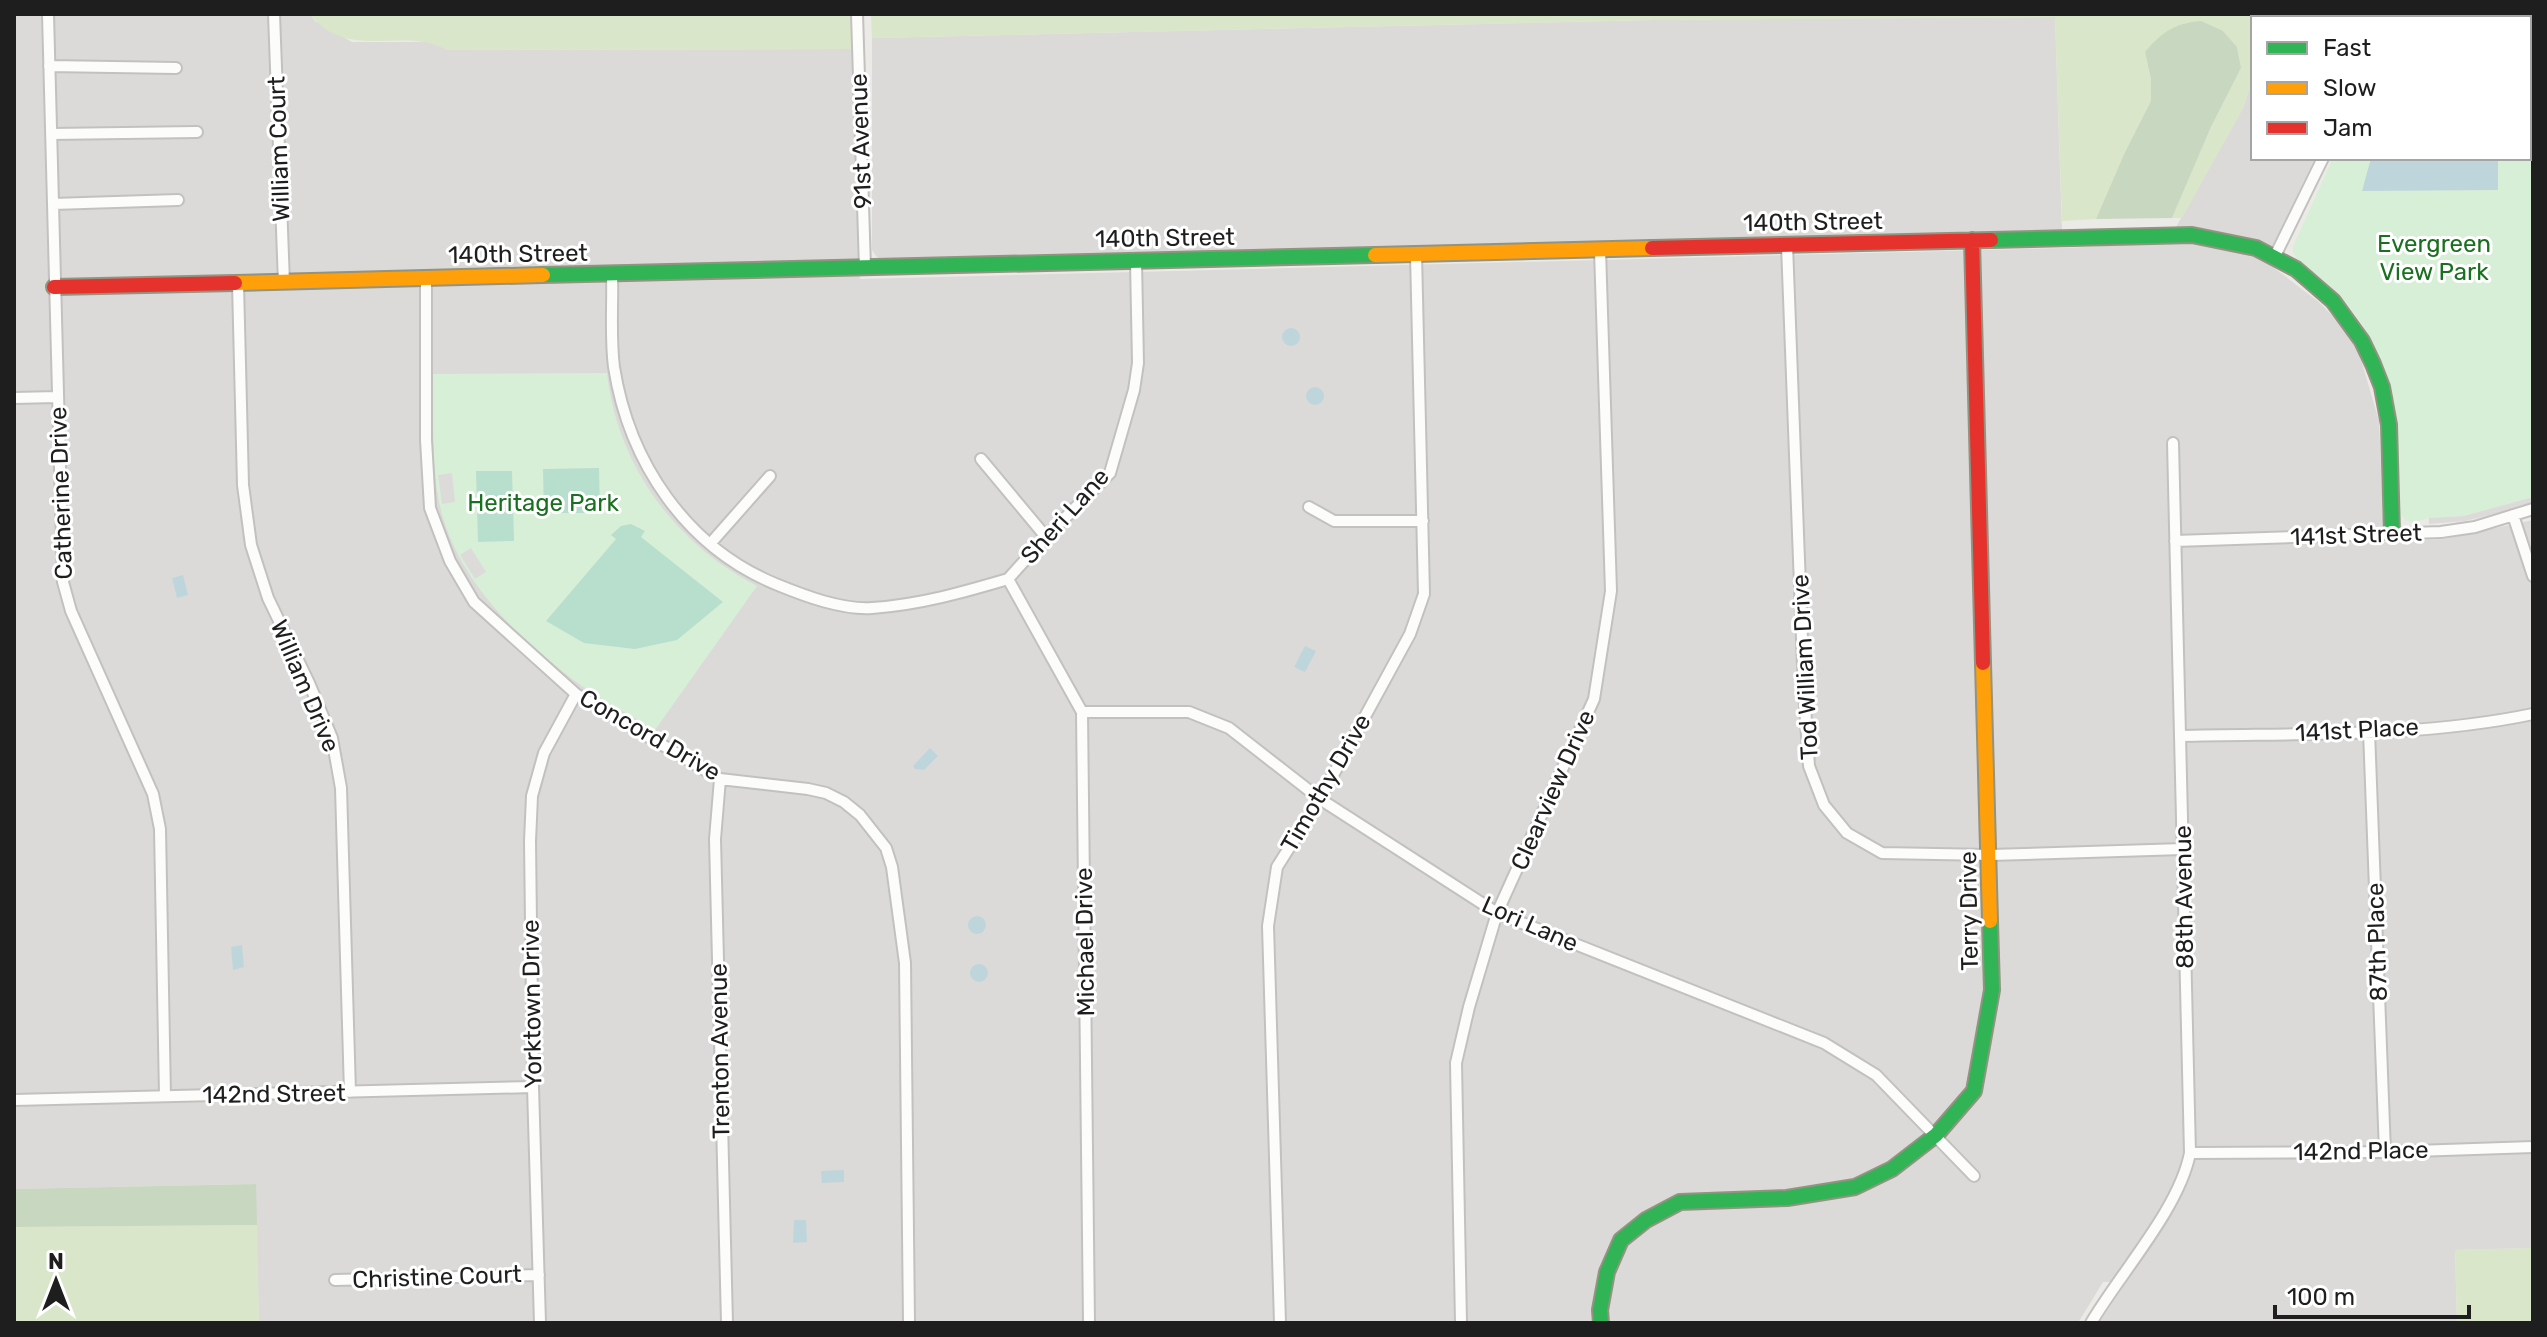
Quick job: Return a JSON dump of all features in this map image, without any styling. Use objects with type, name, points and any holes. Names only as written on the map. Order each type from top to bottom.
[{"type":"street","name":"Catherine Drive","points":[[48,14],[63,582],[67,598],[153,794],[160,829],[165,1096]]},
{"type":"street","name":"William Court","points":[[274,14],[284,283]]},
{"type":"street","name":"91st Avenue","points":[[857,14],[865,268]]},
{"type":"street","points":[[49,66],[176,68]]},
{"type":"street","points":[[51,134],[197,132]]},
{"type":"street","points":[[2322,160],[2275,256],[2328,295],[2349,319],[2371,357],[2387,411],[2392,533]]},
{"type":"street","points":[[53,204],[178,200]]},
{"type":"street","name":"140th Street","points":[[54,287],[2192,235],[2275,256]]},
{"type":"street","name":"Terry Drive","points":[[1601,1323],[1600,1310],[1607,1272],[1621,1240],[1646,1220],[1680,1202],[1787,1198],[1855,1187],[1892,1169],[1936,1135],[1974,1091],[1992,990],[1972,240]]},
{"type":"street","name":"Tod William Drive","points":[[1787,245],[1804,691],[1809,766],[1824,805],[1847,833],[1882,853],[1990,855],[2183,849]]},
{"type":"street","name":"Clearview Drive","points":[[1461,1323],[1456,1063],[1497,913],[1594,699],[1605,641],[1611,591],[1600,250]]},
{"type":"street","name":"Timothy Drive","points":[[1280,1323],[1268,926],[1277,867],[1320,799],[1410,634],[1424,594],[1416,254]]},
{"type":"street","name":"Sheri Lane","points":[[1008,579],[1110,473],[1136,377],[1139,335],[1136,261]]},
{"type":"street","points":[[612,275],[614,365],[627,423],[648,471],[676,511],[710,544],[755,576],[813,599],[868,609],[940,598],[1008,579]]},
{"type":"street","name":"Concord Drive","points":[[426,278],[426,440],[430,508],[450,561],[474,602],[576,694],[720,779],[826,793],[844,802],[873,829],[886,848],[892,867],[905,963],[909,1323]]},
{"type":"street","name":"William Drive","points":[[238,284],[243,485],[251,545],[268,598],[332,738],[340,777],[350,1092]]},
{"type":"street","points":[[14,398],[57,397]]},
{"type":"street","name":"88th Avenue","points":[[2091,1323],[2111,1288],[2170,1205],[2186,1171],[2190,1153],[2173,443]]},
{"type":"street","points":[[981,459],[1046,537]]},
{"type":"street","points":[[710,544],[770,476]]},
{"type":"street","points":[[1309,507],[1334,521],[1423,521]]},
{"type":"street","name":"141st Street","points":[[2175,541],[2441,532],[2475,527],[2533,509]]},
{"type":"street","points":[[2513,515],[2533,576]]},
{"type":"street","name":"Michael Drive","points":[[1008,579],[1082,712],[1089,1323]]},
{"type":"street","name":"Yorktown Drive","points":[[540,1323],[533,1087],[532,796],[544,753],[576,694]]},
{"type":"street","name":"Lori Lane","points":[[1082,712],[1189,712],[1229,728],[1320,799],[1497,913],[1824,1043],[1876,1075],[1974,1176]]},
{"type":"street","name":"141st Place","points":[[2180,736],[2369,731],[2496,721],[2533,714]]},
{"type":"street","name":"87th Place","points":[[2369,731],[2385,1152]]},
{"type":"street","name":"Trenton Avenue","points":[[720,779],[715,855],[727,1323]]},
{"type":"street","name":"142nd Street","points":[[14,1100],[533,1087]]},
{"type":"street","name":"142nd Place","points":[[2190,1153],[2385,1152],[2533,1147]]},
{"type":"street","name":"Christine Court","points":[[335,1280],[539,1275]]},
{"type":"shaded area","points":[[14,14],[310,14],[315,21],[352,42],[434,42],[447,50],[852,49],[860,279],[2167,243],[2243,108],[2251,84],[2251,160],[2314,160],[2265,261],[2320,303],[2343,327],[2359,353],[2379,421],[2384,542],[2445,539],[2533,520],[2533,1248],[2455,1250],[2457,1323],[2099,1323],[2127,1281],[2103,1282],[2078,1323],[259,1323],[255,1184],[14,1189]]},
{"type":"shaded area","points":[[2254,14],[2343,14],[2343,16]]},
{"type":"shaded area","points":[[2055,17],[2062,230],[885,261],[872,250],[872,38],[1651,20]]},
{"type":"shaded area","points":[[452,473],[455,502],[442,504],[438,475]]},
{"type":"shaded area","points":[[2533,497],[2533,503],[2506,511],[2465,521],[2429,524],[2429,518],[2464,516]]},
{"type":"shaded area","points":[[471,548],[486,572],[475,579],[460,555]]},
{"type":"green space","points":[[310,14],[851,14],[852,49],[447,50],[430,43],[341,37],[325,29]]},
{"type":"green space","points":[[871,14],[2254,14],[2251,16],[2251,84],[2243,108],[2182,218],[2172,218],[2211,127],[2241,68],[2237,47],[2223,31],[2145,52],[2151,79],[2151,101],[2096,219],[2062,221],[2055,17],[1651,20],[872,38]]},
{"type":"green space","name":"Evergreen View Park","points":[[2533,14],[2533,497],[2464,516],[2429,518],[2412,523],[2405,520],[2400,514],[2395,423],[2383,368],[2356,316],[2331,287],[2293,253],[2293,246],[2332,160],[2531,160],[2531,16],[2361,16]]},
{"type":"green space","points":[[2201,21],[2223,31],[2237,47],[2241,68],[2211,127],[2172,218],[2096,219],[2151,101],[2151,79],[2145,52],[2170,30]]},
{"type":"green space","name":"Heritage Park","points":[[607,373],[623,439],[637,470],[655,498],[700,548],[727,569],[757,586],[655,730],[590,692],[512,627],[491,604],[457,553],[438,496],[433,374]]},
{"type":"green space","points":[[599,468],[600,513],[544,513],[543,469]]},
{"type":"green space","points":[[476,471],[512,471],[514,541],[478,542]]},
{"type":"green space","points":[[631,524],[645,531],[641,537],[723,602],[677,640],[635,649],[584,643],[546,621],[616,539],[611,535],[621,526]]},
{"type":"green space","points":[[256,1184],[257,1225],[14,1227],[14,1189]]},
{"type":"green space","points":[[257,1225],[259,1323],[14,1323],[14,1227]]},
{"type":"green space","points":[[2533,1248],[2533,1323],[2457,1323],[2455,1250]]},
{"type":"water","points":[[2370,160],[2498,160],[2498,190],[2362,191]]},
{"type":"water","points":[[1287,328],[1295,328],[1300,337],[1298,344],[1287,346],[1282,341],[1282,333]]},
{"type":"water","points":[[1311,387],[1319,387],[1324,396],[1322,403],[1311,405],[1306,400],[1306,392]]},
{"type":"water","points":[[183,575],[188,595],[177,598],[172,578]]},
{"type":"water","points":[[1305,646],[1316,651],[1305,672],[1294,667]]},
{"type":"water","points":[[930,748],[938,756],[924,770],[915,769],[913,766]]},
{"type":"water","points":[[973,916],[981,916],[986,925],[984,932],[973,934],[968,929],[968,921]]},
{"type":"water","points":[[242,945],[244,967],[233,970],[231,947]]},
{"type":"water","points":[[979,964],[988,973],[979,982],[970,973]]},
{"type":"water","points":[[844,1170],[844,1182],[822,1183],[821,1171]]},
{"type":"water","points":[[794,1220],[806,1220],[807,1242],[793,1243]]},
{"type":"traffic: fast","points":[[1991,240],[2192,235],[2256,248],[2296,269],[2333,301],[2362,341],[2382,387],[2389,425],[2392,533]]},
{"type":"traffic: fast","points":[[543,275],[1375,255]]},
{"type":"traffic: fast","points":[[1601,1323],[1600,1310],[1607,1272],[1621,1240],[1646,1220],[1680,1202],[1787,1198],[1855,1187],[1892,1169],[1936,1135],[1974,1091],[1992,990],[1990,921]]},
{"type":"traffic: slow","points":[[1375,255],[1652,248]]},
{"type":"traffic: slow","points":[[235,283],[543,275]]},
{"type":"traffic: slow","points":[[1983,663],[1990,921]]},
{"type":"traffic: jam","points":[[1972,240],[1983,663]]},
{"type":"traffic: jam","points":[[1652,248],[1991,240]]},
{"type":"traffic: jam","points":[[54,287],[235,283]]}]
